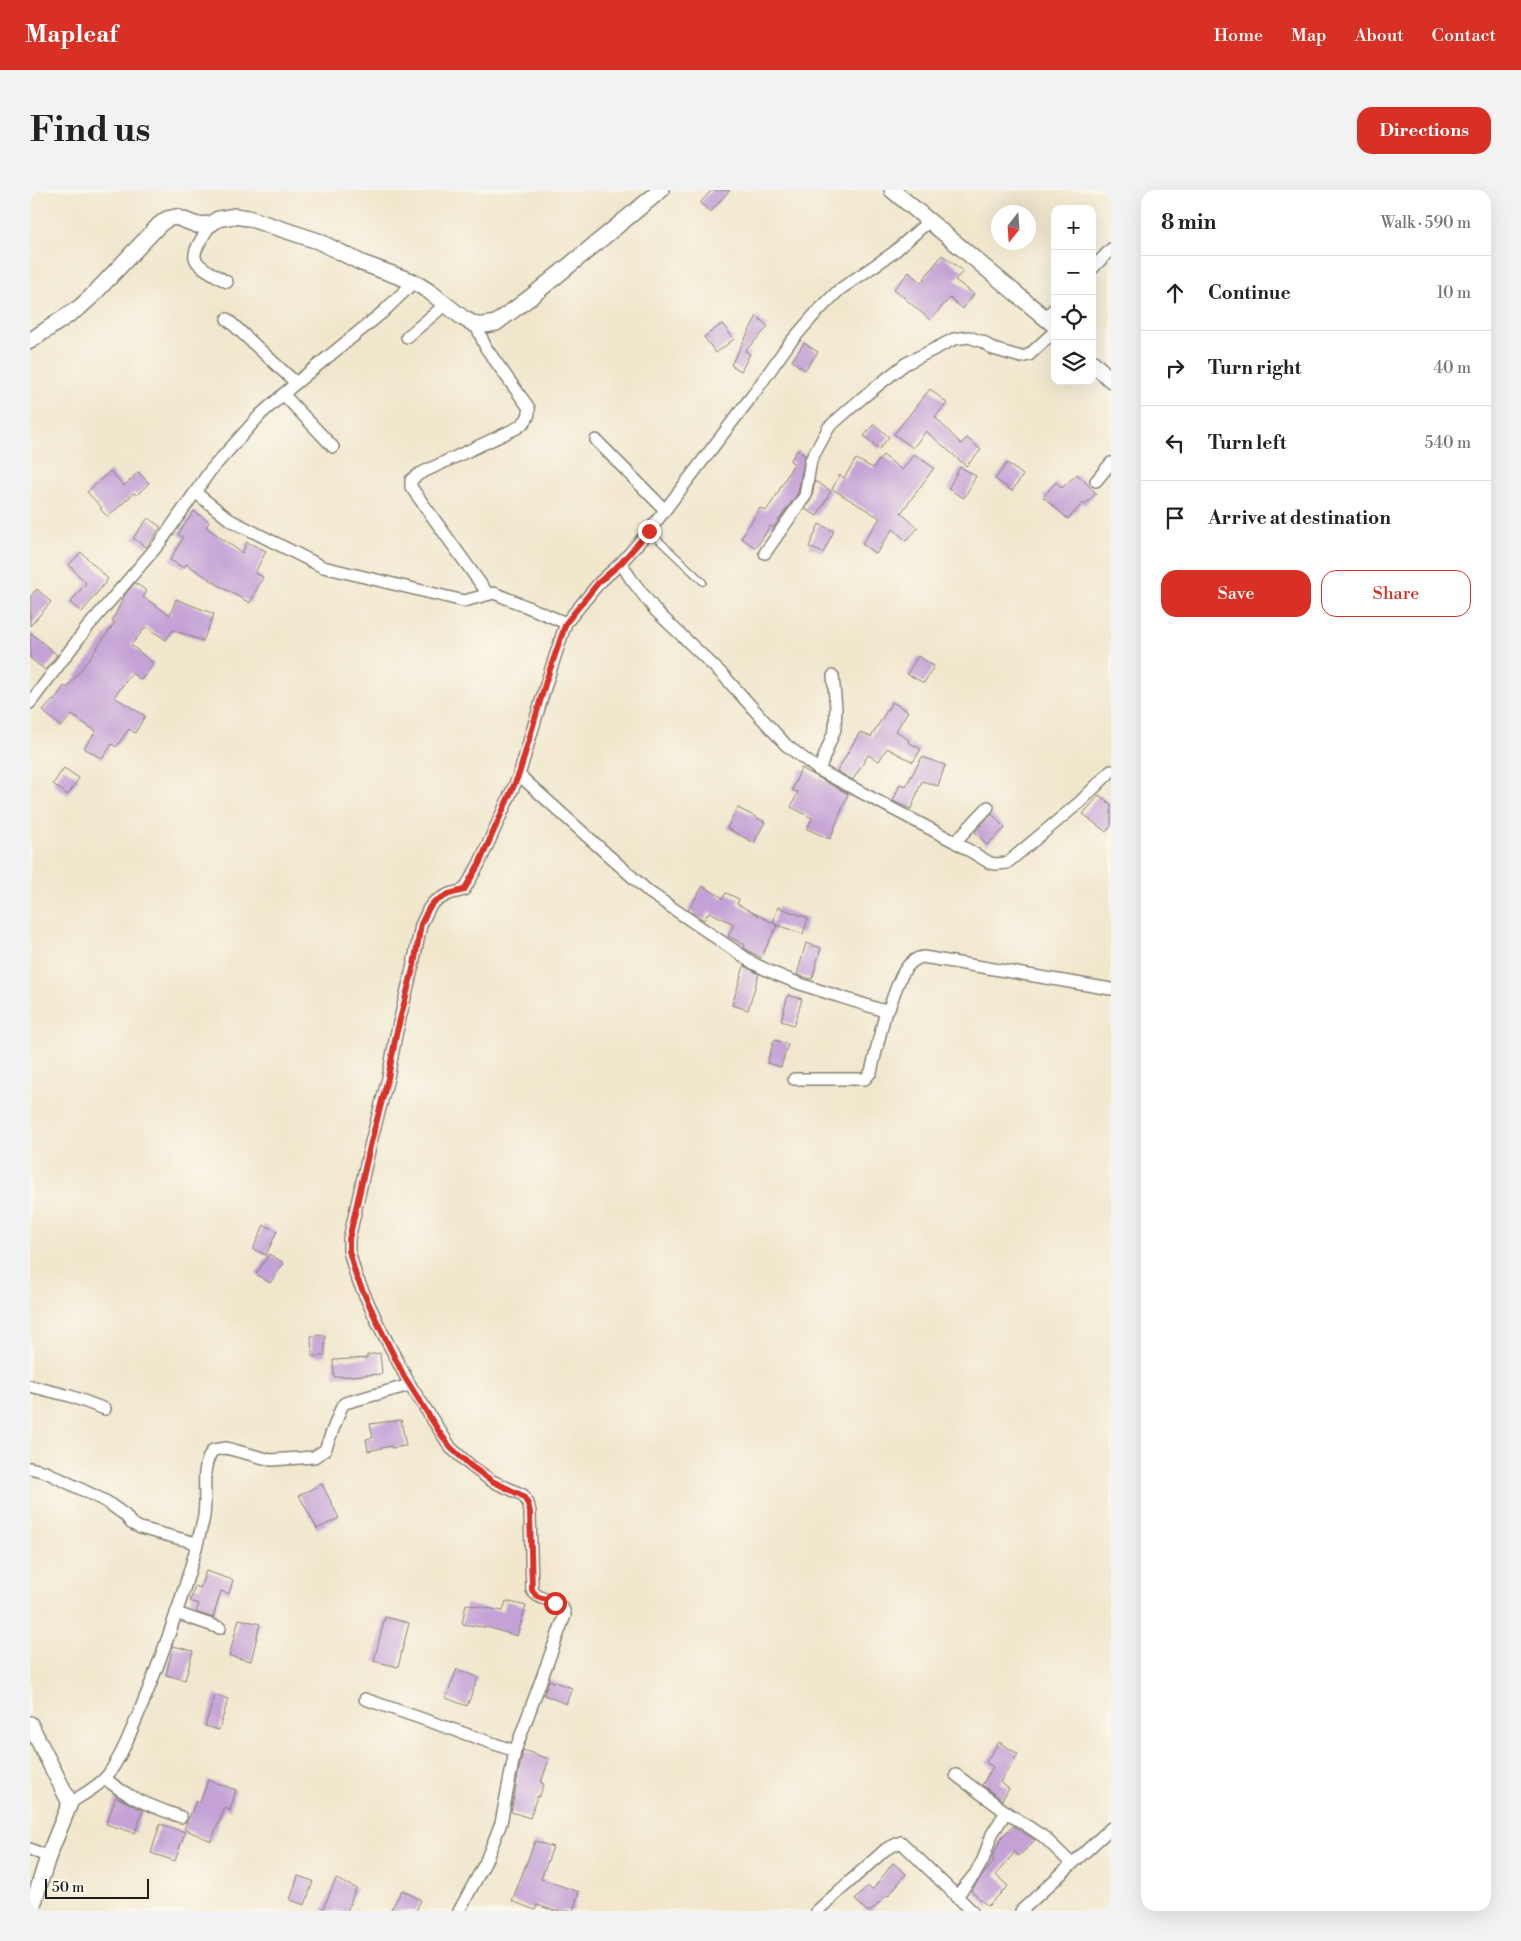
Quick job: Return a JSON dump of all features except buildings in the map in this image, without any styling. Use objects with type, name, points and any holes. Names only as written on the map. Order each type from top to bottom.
[{"type":"street","points":[[227,282],[197,264],[194,255],[198,243],[211,224],[218,219],[234,216],[248,218],[318,241],[362,263],[414,282],[463,318],[476,324],[489,325],[509,314],[554,279],[660,190]]},
{"type":"street","points":[[892,190],[1051,316]]},
{"type":"street","points":[[30,341],[80,307],[167,219],[176,217],[197,224],[211,224]]},
{"type":"street","points":[[459,1911],[485,1863],[501,1823],[515,1751],[565,1611],[560,1605],[537,1596],[532,1590],[530,1512],[528,1504],[523,1496],[492,1481],[451,1448],[410,1385],[379,1326],[356,1276],[349,1251],[349,1239],[414,965],[421,924],[434,902],[453,892],[460,892],[466,888],[479,864],[519,774],[546,681],[566,623],[598,583],[621,563],[649,531],[788,346],[815,314],[838,290],[893,253],[929,221]]},
{"type":"street","points":[[1096,265],[1111,249]]},
{"type":"street","points":[[31,698],[86,629],[159,544],[210,471],[261,414],[296,382],[384,312],[414,282]]},
{"type":"street","points":[[407,337],[446,304]]},
{"type":"street","points":[[227,319],[296,382]]},
{"type":"street","points":[[476,324],[486,348],[529,408],[529,414],[525,422],[518,428],[419,474],[411,480],[411,487],[488,594]]},
{"type":"street","points":[[766,553],[805,496],[811,460],[829,427],[905,364],[954,339],[969,336],[993,349],[1021,357],[1029,355],[1051,335]]},
{"type":"street","points":[[1096,366],[1111,380]]},
{"type":"street","points":[[283,394],[332,447]]},
{"type":"street","points":[[596,440],[665,510]]},
{"type":"street","points":[[1096,481],[1111,464]]},
{"type":"street","points":[[196,493],[230,520],[323,567],[464,601],[494,593],[566,623]]},
{"type":"street","points":[[621,563],[656,611],[724,675],[786,745],[819,770],[955,842],[990,863],[1008,863],[1080,802],[1111,772]]},
{"type":"street","points":[[819,770],[835,729],[836,708],[833,676]]},
{"type":"street","points":[[519,774],[649,892],[753,963],[771,973],[800,984],[886,1010]]},
{"type":"street","points":[[955,842],[988,807]]},
{"type":"street","points":[[794,1079],[865,1079],[871,1072],[886,1010],[889,1008],[904,972],[916,958],[923,957],[1111,990]]},
{"type":"street","points":[[31,1911],[48,1857],[70,1803],[105,1778],[119,1757],[153,1680],[176,1613],[204,1519],[206,1500],[205,1473],[213,1450],[226,1448],[271,1460],[314,1457],[325,1450],[343,1404],[355,1399],[410,1385]]},
{"type":"street","points":[[30,1386],[70,1396],[105,1409]]},
{"type":"street","points":[[30,1468],[46,1472],[107,1502],[125,1515],[131,1523],[140,1528],[196,1543]]},
{"type":"street","points":[[176,1613],[220,1628]]},
{"type":"street","points":[[365,1699],[515,1751]]},
{"type":"street","points":[[30,1724],[70,1803]]},
{"type":"street","points":[[956,1775],[1044,1837],[1072,1864]]},
{"type":"street","points":[[105,1778],[132,1797],[181,1818]]},
{"type":"street","points":[[956,1897],[975,1874],[983,1860],[992,1834],[1006,1812]]},
{"type":"street","points":[[1022,1911],[1111,1828]]},
{"type":"street","points":[[817,1911],[886,1849],[901,1842],[972,1911]]},
{"type":"street","points":[[30,1849],[48,1857]]},
{"type":"lane","points":[[649,531],[703,582]]},
{"type":"route","points":[[555,1603],[537,1596],[532,1590],[530,1512],[528,1504],[523,1496],[492,1481],[471,1466],[451,1448],[440,1433],[404,1376],[379,1326],[356,1276],[349,1251],[349,1239],[414,965],[421,924],[434,902],[453,892],[460,892],[466,888],[479,864],[522,767],[546,681],[566,623],[598,583],[621,563],[649,531]]}]
